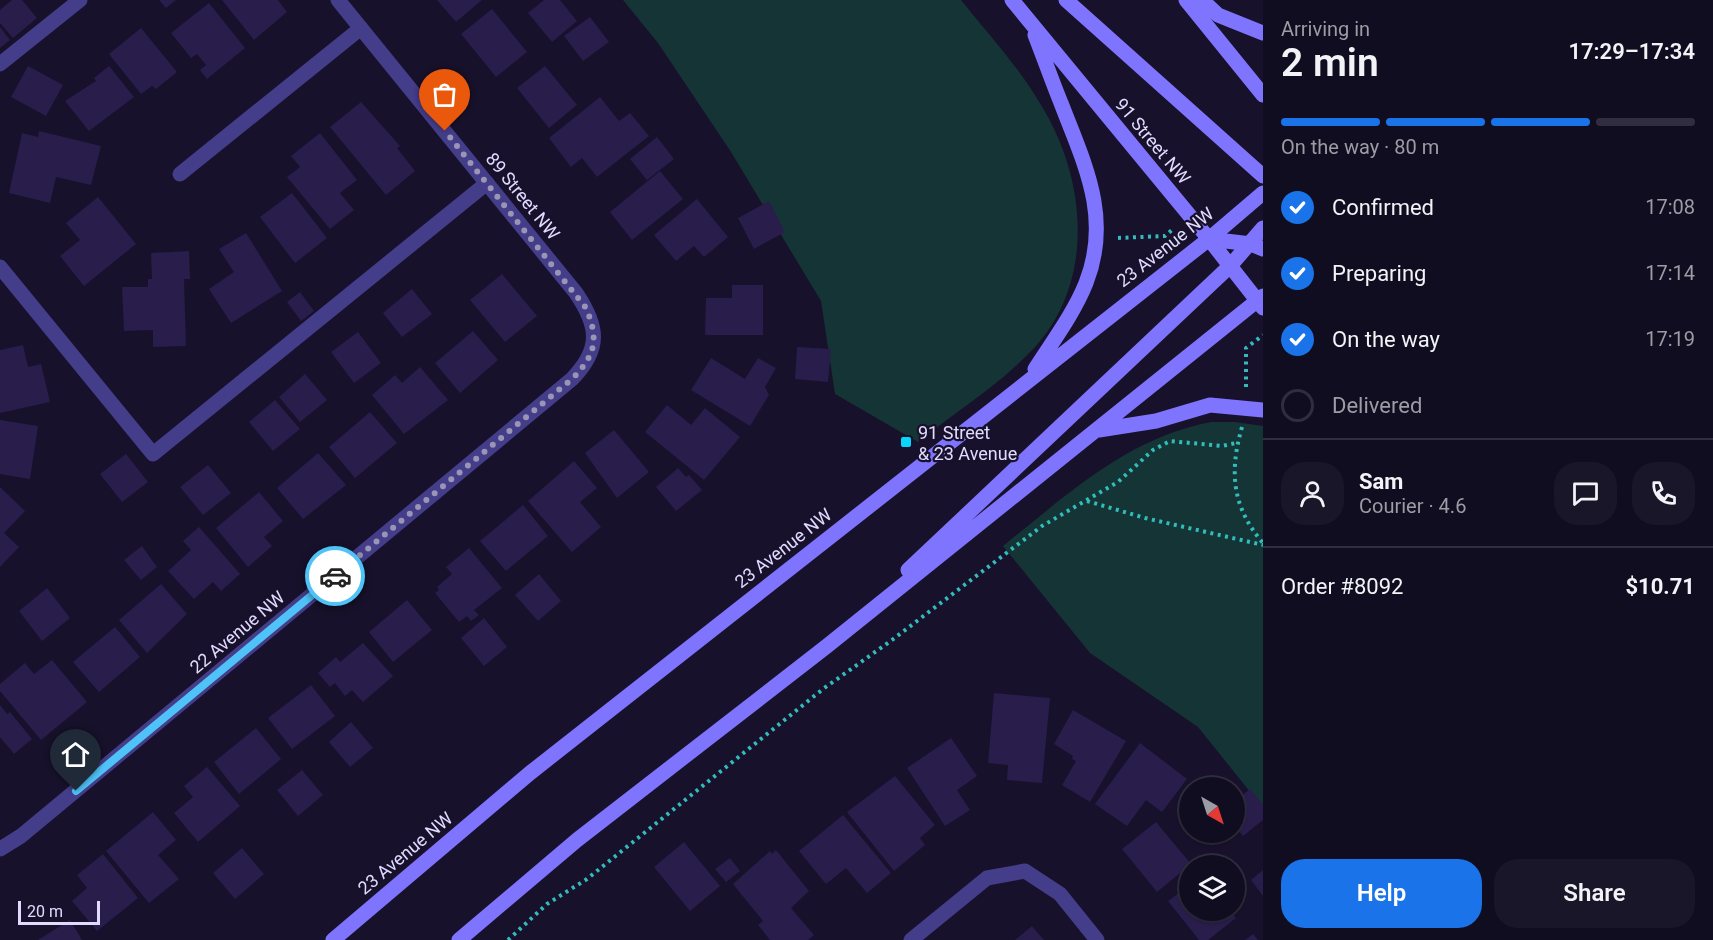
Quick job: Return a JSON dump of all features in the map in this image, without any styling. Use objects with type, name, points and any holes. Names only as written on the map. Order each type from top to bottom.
[{"type":"main road","name":"91 Street NW","points":[[1012,0],[1230,266],[1262,299]]},
{"type":"main road","points":[[1066,0],[1263,176]]},
{"type":"main road","points":[[1186,0],[1263,95]]},
{"type":"main road","points":[[1202,0],[1218,15],[1263,33]]},
{"type":"main road","points":[[1028,380],[1070,315],[1086,283],[1097,237],[1093,192],[1086,161],[1031,24]]},
{"type":"main road","name":"23 Avenue NW","points":[[333,940],[530,773],[1209,239],[1263,193]]},
{"type":"main road","points":[[827,646],[1230,266],[1257,247],[1263,228]]},
{"type":"main road","points":[[1209,239],[1257,247]]},
{"type":"main road","points":[[459,940],[577,840],[827,646],[1262,299]]},
{"type":"main road","points":[[1096,430],[1156,421],[1210,405],[1244,406],[1263,410]]},
{"type":"street","points":[[0,64],[80,0]]},
{"type":"street","name":"89 Street NW","points":[[338,0],[581,300],[591,321],[594,340]]},
{"type":"street","points":[[180,174],[361,28]]},
{"type":"street","points":[[0,267],[153,454],[487,183]]},
{"type":"street","name":"22 Avenue NW","points":[[0,849],[30,829],[572,379],[586,363],[594,340]]},
{"type":"street","points":[[911,940],[987,878],[1025,871],[1059,894],[1097,940]]},
{"type":"path","points":[[1108,238],[1165,236],[1173,229]]},
{"type":"path","points":[[1165,236],[1170,245]]},
{"type":"path","points":[[1244,406],[1246,348],[1263,335]]},
{"type":"path","points":[[508,940],[547,904],[587,879],[823,689],[892,640],[1042,526],[1119,482],[1153,450],[1170,441],[1222,446],[1236,443],[1234,468],[1237,497],[1248,525],[1263,544]]},
{"type":"path","points":[[1087,501],[1145,518],[1263,544]]},
{"type":"green space","points":[[623,0],[961,0],[1013,64],[1041,105],[1056,133],[1068,164],[1075,196],[1078,228],[1076,260],[1068,291],[1055,320],[1035,347],[994,385],[918,442],[835,394],[821,301],[731,152],[658,43]]},
{"type":"green space","points":[[1211,422],[1235,422],[1263,426],[1263,808],[1245,786],[1245,777],[1238,777],[1198,727],[1090,653],[1003,546],[1100,470],[1152,441]]},
{"type":"building","points":[[12,0],[22,0],[37,18],[13,38],[0,23],[0,10]]},
{"type":"building","points":[[159,0],[176,0],[166,8]]},
{"type":"building","points":[[222,0],[278,0],[287,12],[254,40]]},
{"type":"building","points":[[437,0],[482,0],[456,22]]},
{"type":"building","points":[[544,0],[560,0],[577,21],[552,42],[528,13]]},
{"type":"building","points":[[209,3],[245,48],[207,79],[200,70],[206,65],[197,54],[191,58],[171,33]]},
{"type":"building","points":[[492,9],[527,52],[496,77],[461,34]]},
{"type":"building","points":[[590,17],[609,42],[583,61],[564,36]]},
{"type":"building","points":[[0,27],[10,40],[0,48]]},
{"type":"building","points":[[141,28],[177,72],[156,89],[152,86],[141,94],[109,54]]},
{"type":"building","points":[[28,66],[63,85],[46,116],[11,97]]},
{"type":"building","points":[[109,66],[134,97],[89,131],[65,101],[96,81],[94,78]]},
{"type":"building","points":[[545,66],[577,105],[549,128],[517,88]]},
{"type":"building","points":[[600,97],[619,121],[630,113],[649,136],[597,177],[582,158],[571,167],[549,138]]},
{"type":"building","points":[[361,102],[400,146],[397,148],[415,171],[386,195],[330,127]]},
{"type":"building","points":[[39,131],[101,146],[91,185],[56,177],[50,203],[9,193],[22,133],[38,137]]},
{"type":"building","points":[[320,133],[357,180],[340,193],[354,210],[330,229],[287,177],[300,167],[291,156]]},
{"type":"building","points":[[657,137],[674,159],[647,180],[630,159]]},
{"type":"building","points":[[660,171],[683,199],[632,240],[610,212]]},
{"type":"building","points":[[292,193],[327,238],[295,263],[260,217]]},
{"type":"building","points":[[98,197],[136,244],[84,286],[60,256],[80,240],[66,223]]},
{"type":"building","points":[[697,199],[728,237],[704,257],[694,246],[676,261],[654,235]]},
{"type":"building","points":[[769,201],[785,232],[754,249],[738,218]]},
{"type":"building","points":[[246,233],[282,291],[231,323],[209,289],[234,272],[219,249]]},
{"type":"building","points":[[189,251],[190,279],[184,279],[186,346],[153,347],[153,330],[124,331],[122,287],[148,287],[148,279],[152,279],[151,253]]},
{"type":"building","points":[[502,274],[537,316],[505,342],[470,300]]},
{"type":"building","points":[[732,285],[763,285],[763,335],[705,335],[706,298],[732,298]]},
{"type":"building","points":[[412,289],[432,314],[402,337],[383,313]]},
{"type":"building","points":[[300,292],[314,311],[301,321],[287,302]]},
{"type":"building","points":[[473,331],[498,360],[460,393],[435,363]]},
{"type":"building","points":[[358,332],[381,363],[354,383],[331,352]]},
{"type":"building","points":[[23,345],[28,367],[41,364],[50,402],[0,413],[0,350]]},
{"type":"building","points":[[797,347],[831,349],[828,382],[795,379]]},
{"type":"building","points":[[711,358],[745,379],[758,358],[776,368],[765,387],[769,395],[750,426],[691,390]]},
{"type":"building","points":[[420,367],[448,400],[404,434],[372,395],[395,375],[402,383]]},
{"type":"building","points":[[305,374],[327,400],[300,422],[279,397]]},
{"type":"building","points":[[275,400],[300,429],[273,451],[249,422]]},
{"type":"building","points":[[667,405],[691,425],[705,408],[740,437],[704,480],[645,432]]},
{"type":"building","points":[[370,412],[397,443],[355,478],[329,447]]},
{"type":"building","points":[[0,420],[38,426],[30,479],[0,474]]},
{"type":"building","points":[[614,430],[649,472],[617,498],[585,453]]},
{"type":"building","points":[[318,453],[346,485],[303,519],[277,488]]},
{"type":"building","points":[[126,454],[148,482],[122,502],[100,474]]},
{"type":"building","points":[[574,461],[597,488],[580,502],[601,527],[572,552],[528,501]]},
{"type":"building","points":[[208,465],[231,493],[203,515],[180,487]]},
{"type":"building","points":[[678,468],[686,477],[689,475],[702,490],[676,511],[656,487]]},
{"type":"building","points":[[0,487],[25,511],[4,533],[19,547],[0,567]]},
{"type":"building","points":[[259,492],[283,521],[264,537],[272,546],[248,567],[216,528]]},
{"type":"building","points":[[523,505],[548,536],[506,571],[480,541]]},
{"type":"building","points":[[199,527],[240,574],[221,591],[213,582],[194,599],[168,571],[191,550],[183,541]]},
{"type":"building","points":[[142,546],[157,567],[141,580],[124,560]]},
{"type":"building","points":[[469,548],[502,588],[474,610],[479,615],[471,621],[467,616],[459,622],[435,593],[439,590],[437,587],[452,574],[446,567]]},
{"type":"building","points":[[539,574],[561,601],[538,621],[515,595]]},
{"type":"building","points":[[161,584],[187,614],[147,653],[119,620]]},
{"type":"building","points":[[47,588],[70,618],[42,641],[19,611]]},
{"type":"building","points":[[407,600],[432,630],[393,662],[369,632]]},
{"type":"building","points":[[484,618],[507,647],[484,666],[461,638]]},
{"type":"building","points":[[115,627],[140,657],[99,692],[73,662]]},
{"type":"building","points":[[363,643],[393,676],[363,702],[352,690],[345,696],[335,683],[330,687],[318,673],[336,657],[340,662]]},
{"type":"building","points":[[52,660],[87,702],[41,740],[0,691],[0,684],[25,663],[34,674]]},
{"type":"building","points":[[311,685],[335,716],[292,749],[268,718]]},
{"type":"building","points":[[994,693],[1050,698],[1042,783],[1007,780],[1008,765],[988,763]]},
{"type":"building","points":[[0,705],[7,714],[10,712],[32,739],[14,754],[0,737]]},
{"type":"building","points":[[1073,710],[1126,741],[1090,802],[1062,785],[1076,761],[1072,759],[1073,756],[1054,744]]},
{"type":"building","points":[[351,722],[373,748],[350,767],[329,742]]},
{"type":"building","points":[[256,728],[281,759],[239,794],[214,762]]},
{"type":"building","points":[[951,738],[977,776],[957,790],[970,810],[945,826],[907,768]]},
{"type":"building","points":[[1140,743],[1184,777],[1179,777],[1179,790],[1162,812],[1146,800],[1127,826],[1095,804]]},
{"type":"building","points":[[207,767],[240,806],[198,842],[174,813],[193,797],[184,786]]},
{"type":"building","points":[[302,770],[323,795],[298,816],[277,790]]},
{"type":"building","points":[[895,776],[935,825],[920,838],[925,845],[894,871],[847,812]]},
{"type":"building","points":[[1250,789],[1263,805],[1263,820],[1245,834],[1245,793]]},
{"type":"building","points":[[153,812],[176,840],[158,855],[179,879],[149,903],[106,851]]},
{"type":"building","points":[[843,815],[891,873],[867,893],[846,868],[826,884],[799,851]]},
{"type":"building","points":[[1156,822],[1184,855],[1179,855],[1179,874],[1157,892],[1122,849]]},
{"type":"building","points":[[684,842],[720,886],[690,911],[654,867]]},
{"type":"building","points":[[242,848],[264,874],[235,899],[213,873]]},
{"type":"building","points":[[776,850],[809,891],[791,908],[814,935],[808,940],[770,940],[758,925],[763,921],[733,884],[770,851],[772,854]]},
{"type":"building","points":[[103,854],[138,898],[97,931],[72,901],[87,888],[77,875]]},
{"type":"building","points":[[730,858],[740,871],[726,882],[715,869]]},
{"type":"building","points":[[1263,870],[1263,896],[1251,880]]},
{"type":"building","points":[[1179,893],[1179,915],[1168,901]]},
{"type":"building","points":[[70,920],[82,940],[38,940]]},
{"type":"building","points":[[1184,921],[1232,921],[1208,940],[1199,940]]},
{"type":"building","points":[[1032,926],[1044,940],[1015,940]]},
{"type":"building","points":[[1253,934],[1258,940],[1245,940]]},
{"type":"way so far","points":[[335,576],[572,379],[592,352],[594,332],[586,308],[445,131]]},
{"type":"place","name":"91 Street & 23 Avenue","points":[[906,442]]},
{"type":"route","points":[[76,791],[335,576]]}]
